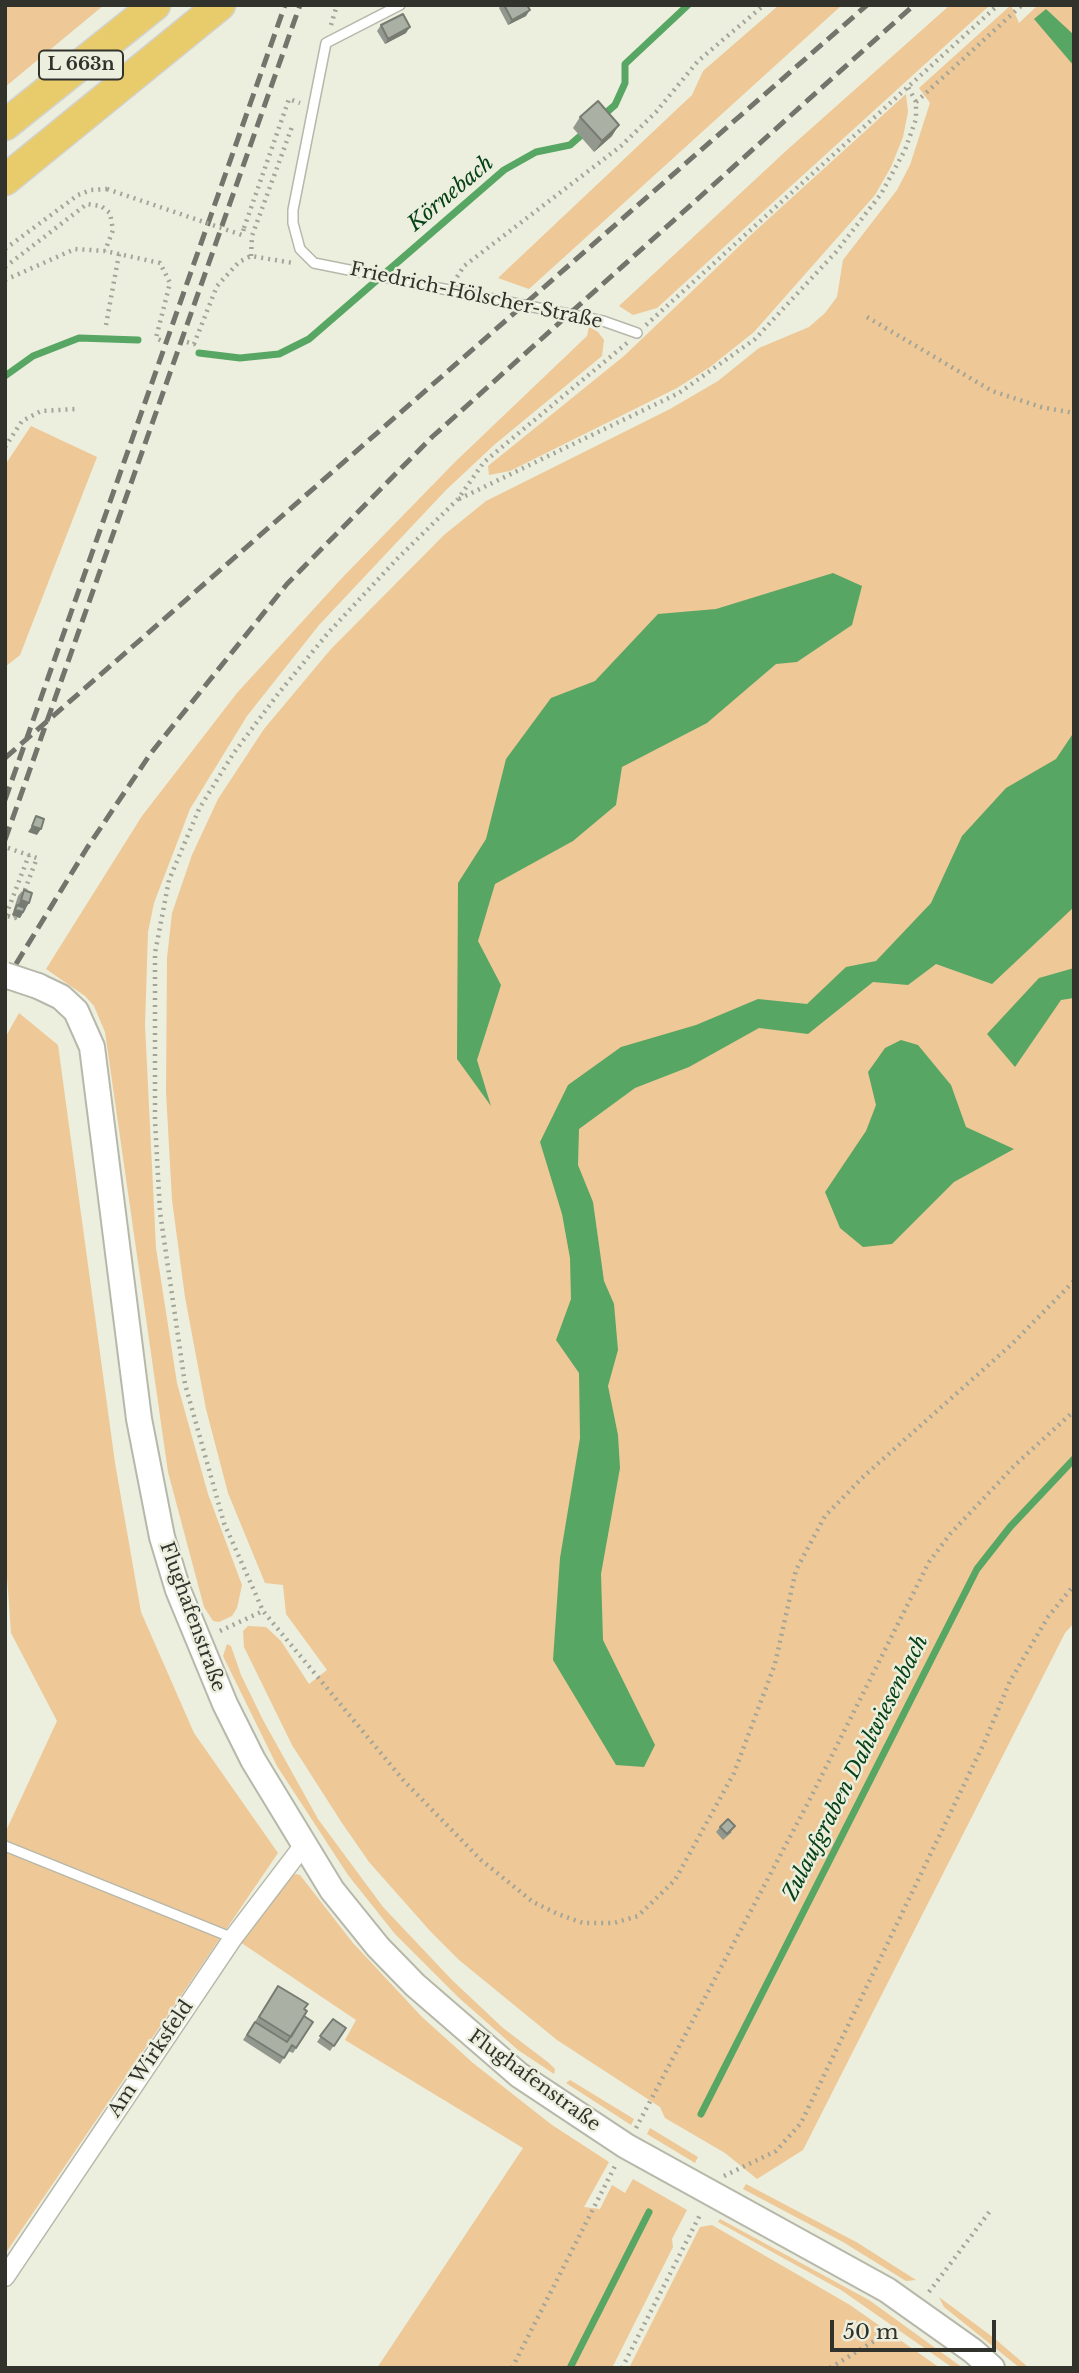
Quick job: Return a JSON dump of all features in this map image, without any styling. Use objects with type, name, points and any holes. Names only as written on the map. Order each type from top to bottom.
[{"type":"highway","name":"L 663n","points":[[5,180],[220,5]]},
{"type":"highway","name":"L 663n","points":[[7,123],[153,7]]},
{"type":"main road","name":"Flughafenstraße","points":[[5,975],[61,997],[76,1011],[92,1047],[139,1419],[162,1537],[197,1641],[253,1760],[332,1890],[378,1947],[444,2013],[519,2076],[626,2146],[865,2278],[916,2310],[992,2368]]},
{"type":"street","name":"Am Wirksfeld","points":[[5,2277],[233,1938],[303,1846]]},
{"type":"lane","points":[[314,263],[300,249],[293,223],[293,210],[326,43],[400,5]]},
{"type":"lane","name":"Friedrich-Hölscher-Straße","points":[[314,263],[603,321],[637,333]]},
{"type":"lane","points":[[5,1846],[233,1938]]},
{"type":"path","points":[[451,289],[464,266],[621,146],[656,112],[698,61],[764,5]]},
{"type":"path","points":[[998,5],[637,333],[484,463],[458,499],[328,633],[233,754],[199,809],[169,880],[155,953],[155,1121],[160,1212],[185,1384],[223,1522],[263,1611],[404,1781],[481,1860],[533,1902],[583,1923],[614,1923],[638,1916],[675,1880],[734,1773],[775,1664],[796,1570],[825,1517],[864,1476],[1012,1345],[1074,1281]]},
{"type":"path","points":[[916,102],[1022,5]]},
{"type":"path","points":[[458,499],[679,393],[755,339],[836,251],[881,194],[905,149],[916,119],[916,102],[907,85]]},
{"type":"path","points":[[5,249],[78,195],[91,190],[107,189],[242,235],[289,99],[300,103],[252,236],[251,256]]},
{"type":"path","points":[[5,267],[87,204],[101,206],[110,213],[113,230],[105,251]]},
{"type":"path","points":[[5,280],[75,249],[105,251],[160,263],[170,283],[156,338],[162,341]]},
{"type":"path","points":[[106,325],[119,254]]},
{"type":"path","points":[[187,342],[194,344],[217,286],[226,273],[251,256],[299,264],[314,263]]},
{"type":"path","points":[[867,317],[992,391],[1041,407],[1074,413]]},
{"type":"path","points":[[5,447],[22,421],[41,411],[76,410]]},
{"type":"path","points":[[8,848],[29,855],[37,858],[15,918],[8,913],[29,855]]},
{"type":"path","points":[[512,2368],[777,1861],[929,1562],[951,1533],[1007,1474],[1074,1411]]},
{"type":"path","points":[[721,2177],[776,2151],[801,2123],[985,1741],[1010,1681],[1048,1617],[1074,1585]]},
{"type":"path","points":[[197,1641],[263,1611]]},
{"type":"path","points":[[622,2368],[703,2209]]},
{"type":"path","points":[[916,2310],[990,2211]]},
{"type":"path","points":[[830,2368],[894,2329]]},
{"type":"shaded area","points":[[5,5],[104,5],[5,87]]},
{"type":"shaded area","points":[[779,5],[842,5],[529,289],[498,278],[692,95],[703,71]]},
{"type":"shaded area","points":[[950,5],[990,5],[657,308],[633,315],[619,306],[787,150]]},
{"type":"shaded area","points":[[1011,5],[1019,23],[1038,5],[1074,5],[1074,1623],[1065,1633],[803,2150],[757,2179],[725,2153],[665,2118],[660,2107],[557,2040],[459,1960],[431,1932],[369,1862],[342,1823],[292,1745],[244,1647],[243,1631],[248,1626],[266,1627],[281,1641],[309,1684],[327,1670],[286,1614],[283,1585],[265,1583],[228,1493],[206,1409],[185,1297],[172,1200],[166,1092],[167,958],[172,913],[192,855],[218,799],[264,729],[331,649],[444,535],[486,501],[670,409],[718,381],[759,348],[809,327],[825,313],[837,297],[843,260],[897,190],[910,165],[930,103],[919,88]]},
{"type":"shaded area","points":[[1046,9],[1074,35],[1074,66],[1034,19]]},
{"type":"shaded area","points":[[906,94],[908,112],[903,137],[891,167],[875,195],[754,332],[710,367],[677,388],[510,471],[489,475],[488,466],[624,356],[753,233]]},
{"type":"shaded area","points":[[589,327],[598,332],[604,340],[602,356],[494,445],[446,490],[319,625],[247,716],[190,809],[154,903],[148,932],[145,1025],[156,1248],[177,1383],[208,1494],[242,1585],[237,1608],[232,1616],[219,1622],[213,1621],[204,1607],[168,1472],[105,1032],[94,1006],[85,996],[46,969],[142,816],[237,693],[342,578],[455,462],[587,336]]},
{"type":"shaded area","points":[[31,426],[97,457],[20,655],[5,667],[5,465]]},
{"type":"shaded area","points":[[833,573],[862,586],[852,625],[797,662],[776,664],[707,723],[622,767],[616,805],[573,841],[495,884],[478,941],[501,985],[477,1060],[491,1106],[457,1059],[458,883],[486,839],[506,759],[551,698],[595,681],[658,614],[716,609]]},
{"type":"shaded area","points":[[1074,732],[1074,907],[992,984],[936,964],[908,985],[873,982],[808,1034],[759,1028],[689,1067],[635,1088],[579,1129],[578,1165],[593,1202],[604,1281],[614,1304],[618,1350],[608,1386],[618,1435],[620,1468],[601,1574],[603,1640],[655,1745],[644,1767],[616,1765],[553,1660],[560,1558],[580,1438],[579,1373],[556,1340],[571,1299],[570,1258],[562,1214],[540,1142],[568,1085],[621,1047],[696,1025],[758,999],[807,1004],[846,967],[876,961],[931,903],[962,836],[1006,788],[1056,759]]},
{"type":"shaded area","points":[[1074,968],[1074,998],[1061,1000],[1015,1067],[987,1034],[1039,978]]},
{"type":"shaded area","points":[[19,1013],[58,1045],[115,1463],[141,1612],[194,1733],[278,1853],[5,2254],[5,1833],[57,1721],[11,1633],[5,1548],[5,1038]]},
{"type":"shaded area","points":[[901,1040],[918,1045],[951,1085],[966,1127],[1014,1149],[954,1182],[892,1244],[863,1247],[840,1228],[825,1192],[866,1131],[876,1105],[868,1072],[885,1048]]},
{"type":"shaded area","points":[[227,1644],[231,1646],[241,1675],[263,1720],[318,1819],[383,1907],[452,1980],[503,2028],[549,2063],[555,2069],[554,2074],[518,2050],[458,1997],[395,1934],[348,1875],[277,1766],[223,1656]]},
{"type":"shaded area","points":[[300,1875],[353,1943],[422,2017],[473,2063],[552,2125],[609,2162],[584,2207],[600,2209],[612,2185],[625,2193],[633,2179],[687,2210],[672,2239],[673,2247],[612,2368],[377,2368],[523,2148],[345,2040],[356,2020],[240,1942],[286,1878]]},
{"type":"shaded area","points":[[570,2080],[634,2119],[631,2125],[566,2083]]},
{"type":"shaded area","points":[[650,2128],[698,2157],[695,2163],[647,2134]]},
{"type":"shaded area","points":[[746,2184],[858,2243],[916,2280],[906,2281],[843,2242],[743,2189]]},
{"type":"shaded area","points":[[720,2219],[869,2300],[963,2368],[953,2368],[841,2290],[718,2222]]},
{"type":"shaded area","points":[[712,2225],[850,2305],[940,2368],[629,2368],[700,2227]]},
{"type":"shaded area","points":[[939,2297],[1029,2368],[1020,2368],[944,2307]]},
{"type":"building","points":[[504,5],[527,5],[530,10],[512,20]]},
{"type":"building","points":[[403,14],[410,27],[388,39],[381,25]]},
{"type":"building","points":[[598,101],[619,125],[602,141],[580,117]]},
{"type":"building","points":[[36,816],[44,819],[41,829],[32,826]]},
{"type":"building","points":[[24,890],[32,893],[29,903],[21,900]]},
{"type":"building","points":[[17,905],[25,908],[23,912],[15,910]]},
{"type":"building","points":[[728,1819],[735,1826],[727,1834],[720,1827]]},
{"type":"building","points":[[278,1986],[308,2004],[304,2009],[307,2011],[291,2037],[259,2017]]},
{"type":"building","points":[[304,2016],[313,2022],[296,2048],[292,2045],[284,2058],[247,2035],[255,2022],[287,2042]]},
{"type":"building","points":[[333,2019],[346,2028],[334,2046],[320,2036]]},
{"type":"waterway","name":"Körnebach","points":[[600,118],[615,105],[625,83],[625,64],[688,5]]},
{"type":"waterway","name":"Körnebach","points":[[199,353],[240,358],[279,354],[309,339],[504,170],[536,152],[570,145],[586,131]]},
{"type":"waterway","points":[[5,376],[33,356],[79,338],[138,340]]},
{"type":"waterway","name":"Zulaufgraben Dahlwiesenbach","points":[[701,2114],[977,1569],[1010,1527],[1074,1459]]},
{"type":"waterway","name":"Zulaufgraben Dahlwiesenbach","points":[[570,2368],[649,2212]]},
{"type":"railway","points":[[5,800],[285,5]]},
{"type":"railway","points":[[5,840],[300,5]]},
{"type":"railway","points":[[5,758],[867,5]]},
{"type":"railway","points":[[5,982],[87,848],[151,753],[287,584],[432,437],[914,5]]}]
